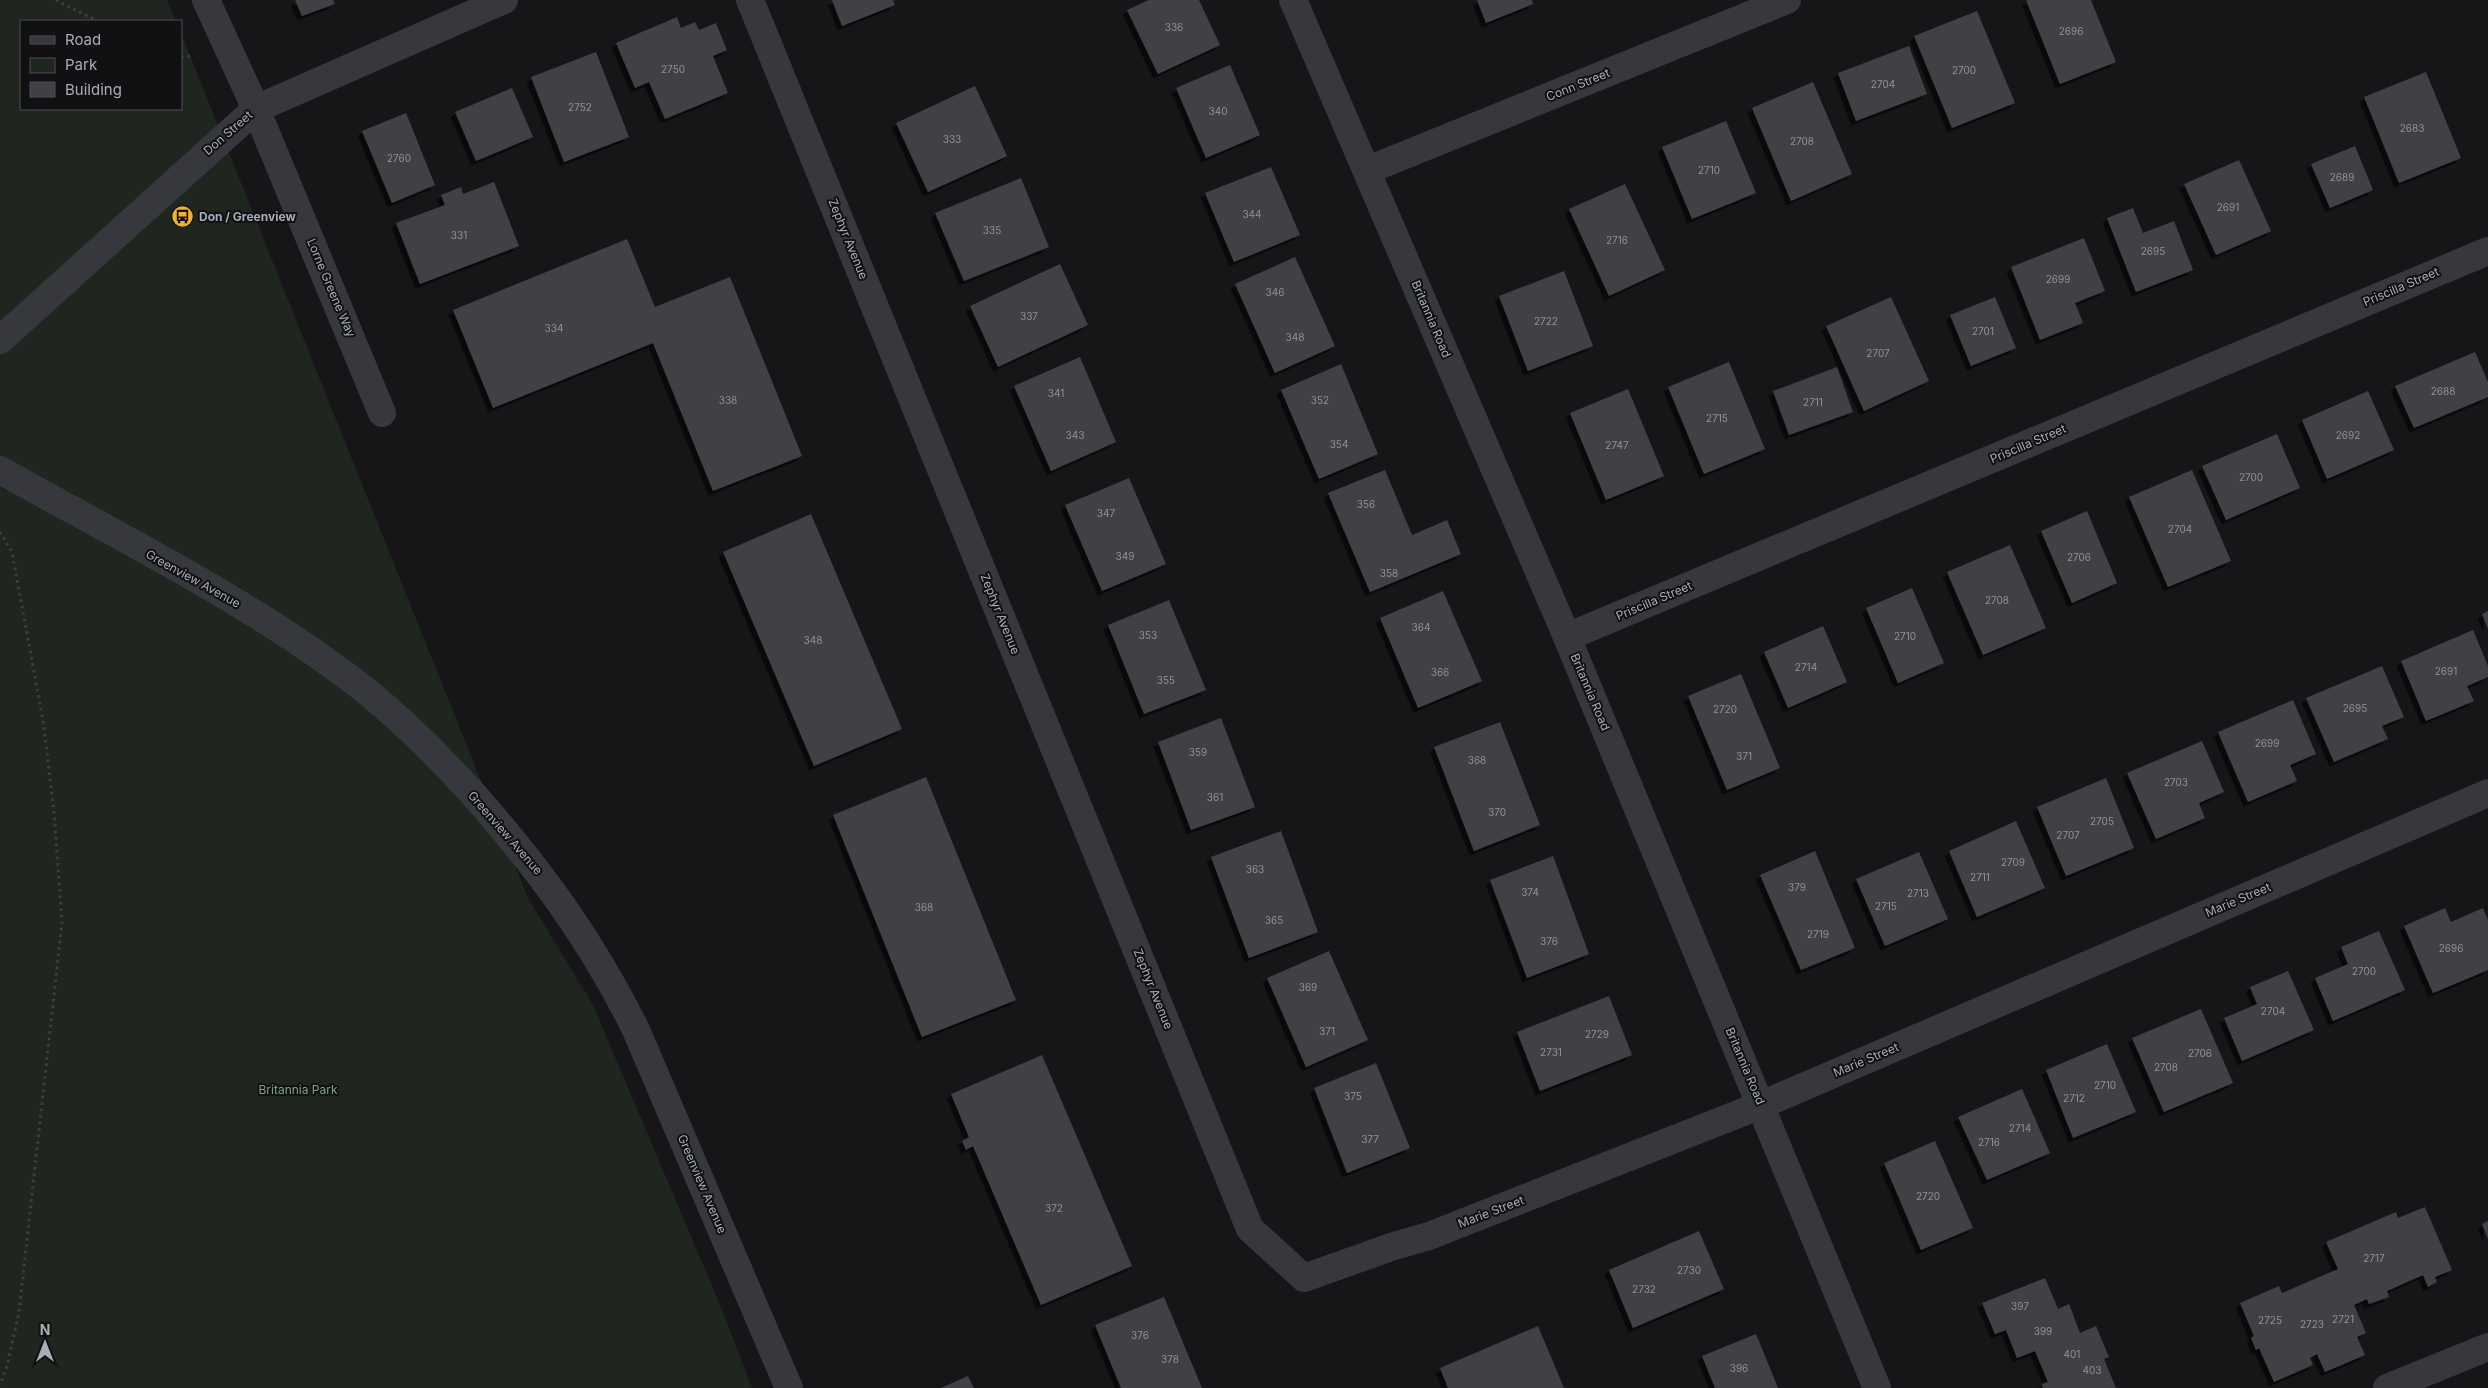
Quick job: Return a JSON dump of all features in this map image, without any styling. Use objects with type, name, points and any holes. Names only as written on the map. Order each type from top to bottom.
[{"type":"street","name":"Lorne Greene Way","points":[[206,0],[256,108],[382,413]]},
{"type":"street","name":"Don Street","points":[[0,340],[256,108],[504,0]]},
{"type":"street","name":"Zephyr Avenue","points":[[750,0],[1250,1229]]},
{"type":"street","name":"Britannia Road","points":[[1293,0],[1568,637],[1877,1388]]},
{"type":"street","name":"Conn Street","points":[[1368,170],[1787,0]]},
{"type":"street","name":"Priscilla Street","points":[[1568,637],[2488,251]]},
{"type":"street","name":"Greenview Avenue","points":[[0,470],[239,604],[285,632],[336,667],[413,732],[453,772],[516,842],[574,920],[629,1015],[789,1388]]},
{"type":"street","name":"Marie Street","points":[[1250,1229],[1304,1278],[1394,1246],[1429,1236],[1761,1105],[2488,793]]},
{"type":"street","points":[[2387,1388],[2488,1347]]},
{"type":"path","points":[[56,0],[96,20]]},
{"type":"path","points":[[0,532],[12,552],[43,720],[54,812],[62,922],[19,1312],[7,1366],[0,1385]]},
{"type":"green space","name":"Britannia Park","points":[[0,0],[167,0],[176,20],[20,20],[20,110],[182,110],[182,35],[528,898],[593,1005],[721,1307],[752,1388],[0,1388]]},
{"type":"building","points":[[295,0],[333,0],[335,4],[302,16]]},
{"type":"building","points":[[832,0],[893,0],[895,5],[842,26]]},
{"type":"building","points":[[1149,0],[1199,0],[1220,45],[1158,74],[1127,10]]},
{"type":"building","points":[[1477,0],[1532,0],[1533,4],[1486,23]]},
{"type":"building","points":[[2026,0],[2091,0],[2116,62],[2060,84]]},
{"type":"building","points":[[1977,11],[2015,103],[1952,128],[1914,36]]},
{"type":"building","points":[[677,17],[681,28],[695,22],[699,30],[716,23],[727,50],[713,56],[728,93],[665,119],[649,82],[635,88],[616,43]]},
{"type":"building","points":[[1909,46],[1927,94],[1856,121],[1838,73]]},
{"type":"building","points":[[596,52],[629,137],[564,162],[531,77]]},
{"type":"building","points":[[1230,65],[1260,135],[1206,158],[1176,88]]},
{"type":"building","points":[[2426,72],[2461,158],[2399,183],[2364,97]]},
{"type":"building","points":[[1813,82],[1852,174],[1791,201],[1752,108]]},
{"type":"building","points":[[975,86],[1007,156],[928,192],[896,123]]},
{"type":"building","points":[[512,88],[533,137],[476,161],[455,112]]},
{"type":"building","points":[[406,113],[435,185],[392,203],[362,131]]},
{"type":"building","points":[[1726,121],[1756,193],[1692,219],[1662,147]]},
{"type":"building","points":[[2355,146],[2373,190],[2330,208],[2311,164]]},
{"type":"building","points":[[2239,160],[2271,231],[2216,255],[2184,184]]},
{"type":"building","points":[[1271,167],[1300,235],[1234,262],[1205,193]]},
{"type":"building","points":[[1021,178],[1049,247],[964,281],[935,213]]},
{"type":"building","points":[[494,182],[519,246],[420,284],[396,223],[445,205],[441,195],[461,187],[463,194]]},
{"type":"building","points":[[1625,184],[1665,270],[1609,296],[1569,209]]},
{"type":"building","points":[[2133,208],[2143,233],[2174,221],[2193,270],[2136,292],[2107,218]]},
{"type":"building","points":[[2084,238],[2105,291],[2075,303],[2083,323],[2040,340],[2011,267]]},
{"type":"building","points":[[627,239],[655,307],[730,277],[802,456],[713,491],[653,343],[493,408],[453,310]]},
{"type":"building","points":[[1295,257],[1335,346],[1275,373],[1235,284]]},
{"type":"building","points":[[1060,264],[1088,325],[998,367],[970,306]]},
{"type":"building","points":[[1564,271],[1593,346],[1528,371],[1499,296]]},
{"type":"building","points":[[1891,297],[1929,381],[1864,411],[1826,326]]},
{"type":"building","points":[[1995,297],[2016,348],[1971,366],[1950,315]]},
{"type":"building","points":[[2475,352],[2488,382],[2488,397],[2414,428],[2395,386]]},
{"type":"building","points":[[1080,357],[1116,442],[1051,471],[1014,386]]},
{"type":"building","points":[[1729,362],[1765,449],[1704,474],[1668,387]]},
{"type":"building","points":[[1341,364],[1378,454],[1319,479],[1281,390]]},
{"type":"building","points":[[1837,367],[1853,412],[1789,435],[1773,391]]},
{"type":"building","points":[[1628,389],[1664,476],[1606,500],[1570,413]]},
{"type":"building","points":[[2368,391],[2394,450],[2327,479],[2302,420]]},
{"type":"building","points":[[2277,434],[2300,488],[2226,520],[2202,466]]},
{"type":"building","points":[[1385,470],[1412,535],[1447,520],[1461,554],[1370,592],[1328,493]]},
{"type":"building","points":[[2192,470],[2231,561],[2168,587],[2129,497]]},
{"type":"building","points":[[1129,478],[1166,564],[1102,591],[1065,505]]},
{"type":"building","points":[[2087,511],[2117,583],[2072,603],[2041,531]]},
{"type":"building","points":[[811,514],[902,729],[814,766],[723,552]]},
{"type":"building","points":[[2010,545],[2046,628],[1983,655],[1947,572]]},
{"type":"building","points":[[1912,588],[1944,663],[1898,683],[1866,608]]},
{"type":"building","points":[[1443,591],[1482,681],[1418,708],[1380,618]]},
{"type":"building","points":[[1169,600],[1206,690],[1144,714],[1108,625]]},
{"type":"building","points":[[2488,611],[2488,629],[2482,614]]},
{"type":"building","points":[[1823,626],[1847,682],[1788,708],[1764,652]]},
{"type":"building","points":[[2473,630],[2488,666],[2488,677],[2467,686],[2474,701],[2426,721],[2401,661]]},
{"type":"building","points":[[2382,666],[2404,717],[2382,726],[2388,739],[2334,762],[2306,698]]},
{"type":"building","points":[[1741,674],[1780,768],[1727,790],[1688,696]]},
{"type":"building","points":[[2293,700],[2316,754],[2290,765],[2297,781],[2248,802],[2218,732]]},
{"type":"building","points":[[1221,718],[1255,807],[1191,830],[1158,742]]},
{"type":"building","points":[[1500,722],[1540,825],[1474,851],[1434,747]]},
{"type":"building","points":[[2202,741],[2224,792],[2199,803],[2205,818],[2156,839],[2127,773]]},
{"type":"building","points":[[926,777],[1016,1000],[922,1037],[833,815]]},
{"type":"building","points":[[2106,778],[2134,848],[2066,876],[2037,807]]},
{"type":"building","points":[[2016,821],[2045,888],[1977,917],[1949,851]]},
{"type":"building","points":[[1281,831],[1318,932],[1249,958],[1211,857]]},
{"type":"building","points":[[1815,851],[1855,948],[1801,970],[1760,875]]},
{"type":"building","points":[[1919,852],[1948,919],[1885,946],[1856,879]]},
{"type":"building","points":[[1553,856],[1589,954],[1527,978],[1490,880]]},
{"type":"building","points":[[2445,908],[2451,922],[2483,908],[2488,920],[2488,970],[2433,993],[2404,926]]},
{"type":"building","points":[[2379,931],[2405,990],[2333,1021],[2315,978],[2348,964],[2341,947]]},
{"type":"building","points":[[1329,951],[1368,1040],[1306,1067],[1267,978]]},
{"type":"building","points":[[2288,971],[2314,1030],[2242,1061],[2224,1018],[2257,1004],[2250,987]]},
{"type":"building","points":[[1609,996],[1632,1055],[1540,1091],[1517,1032]]},
{"type":"building","points":[[2201,1009],[2233,1083],[2164,1112],[2132,1038]]},
{"type":"building","points":[[2107,1044],[2136,1112],[2073,1138],[2046,1070]]},
{"type":"building","points":[[1042,1055],[1132,1266],[1041,1305],[973,1146],[966,1150],[962,1141],[969,1137],[951,1094]]},
{"type":"building","points":[[1376,1063],[1410,1148],[1347,1173],[1314,1088]]},
{"type":"building","points":[[2022,1089],[2050,1153],[1987,1180],[1958,1117]]},
{"type":"building","points":[[1935,1141],[1973,1228],[1921,1250],[1884,1163]]},
{"type":"building","points":[[2425,1207],[2452,1270],[2435,1277],[2437,1282],[2428,1287],[2423,1275],[2387,1291],[2389,1297],[2369,1304],[2367,1299],[2354,1305],[2366,1333],[2357,1337],[2365,1355],[2325,1372],[2317,1354],[2310,1358],[2313,1365],[2274,1382],[2259,1348],[2256,1350],[2251,1338],[2254,1336],[2240,1303],[2279,1286],[2282,1293],[2338,1269],[2326,1242],[2396,1212],[2398,1218]]},
{"type":"building","points":[[2488,1221],[2488,1239],[2482,1224]]},
{"type":"building","points":[[1699,1231],[1724,1289],[1633,1328],[1609,1270]]},
{"type":"building","points":[[2045,1278],[2058,1309],[2069,1304],[2080,1333],[2096,1326],[2109,1357],[2104,1359],[2116,1388],[2043,1388],[2042,1384],[2048,1382],[2035,1351],[2017,1358],[2006,1330],[1995,1334],[1982,1303]]},
{"type":"building","points":[[1164,1297],[1202,1388],[1121,1388],[1095,1325]]},
{"type":"building","points":[[1538,1326],[1564,1388],[1448,1388],[1440,1368]]},
{"type":"building","points":[[1756,1334],[1778,1388],[1715,1388],[1702,1356]]},
{"type":"building","points":[[968,1376],[974,1388],[941,1388]]},
{"type":"place","name":"Don / Greenview","points":[[183,217]]}]
